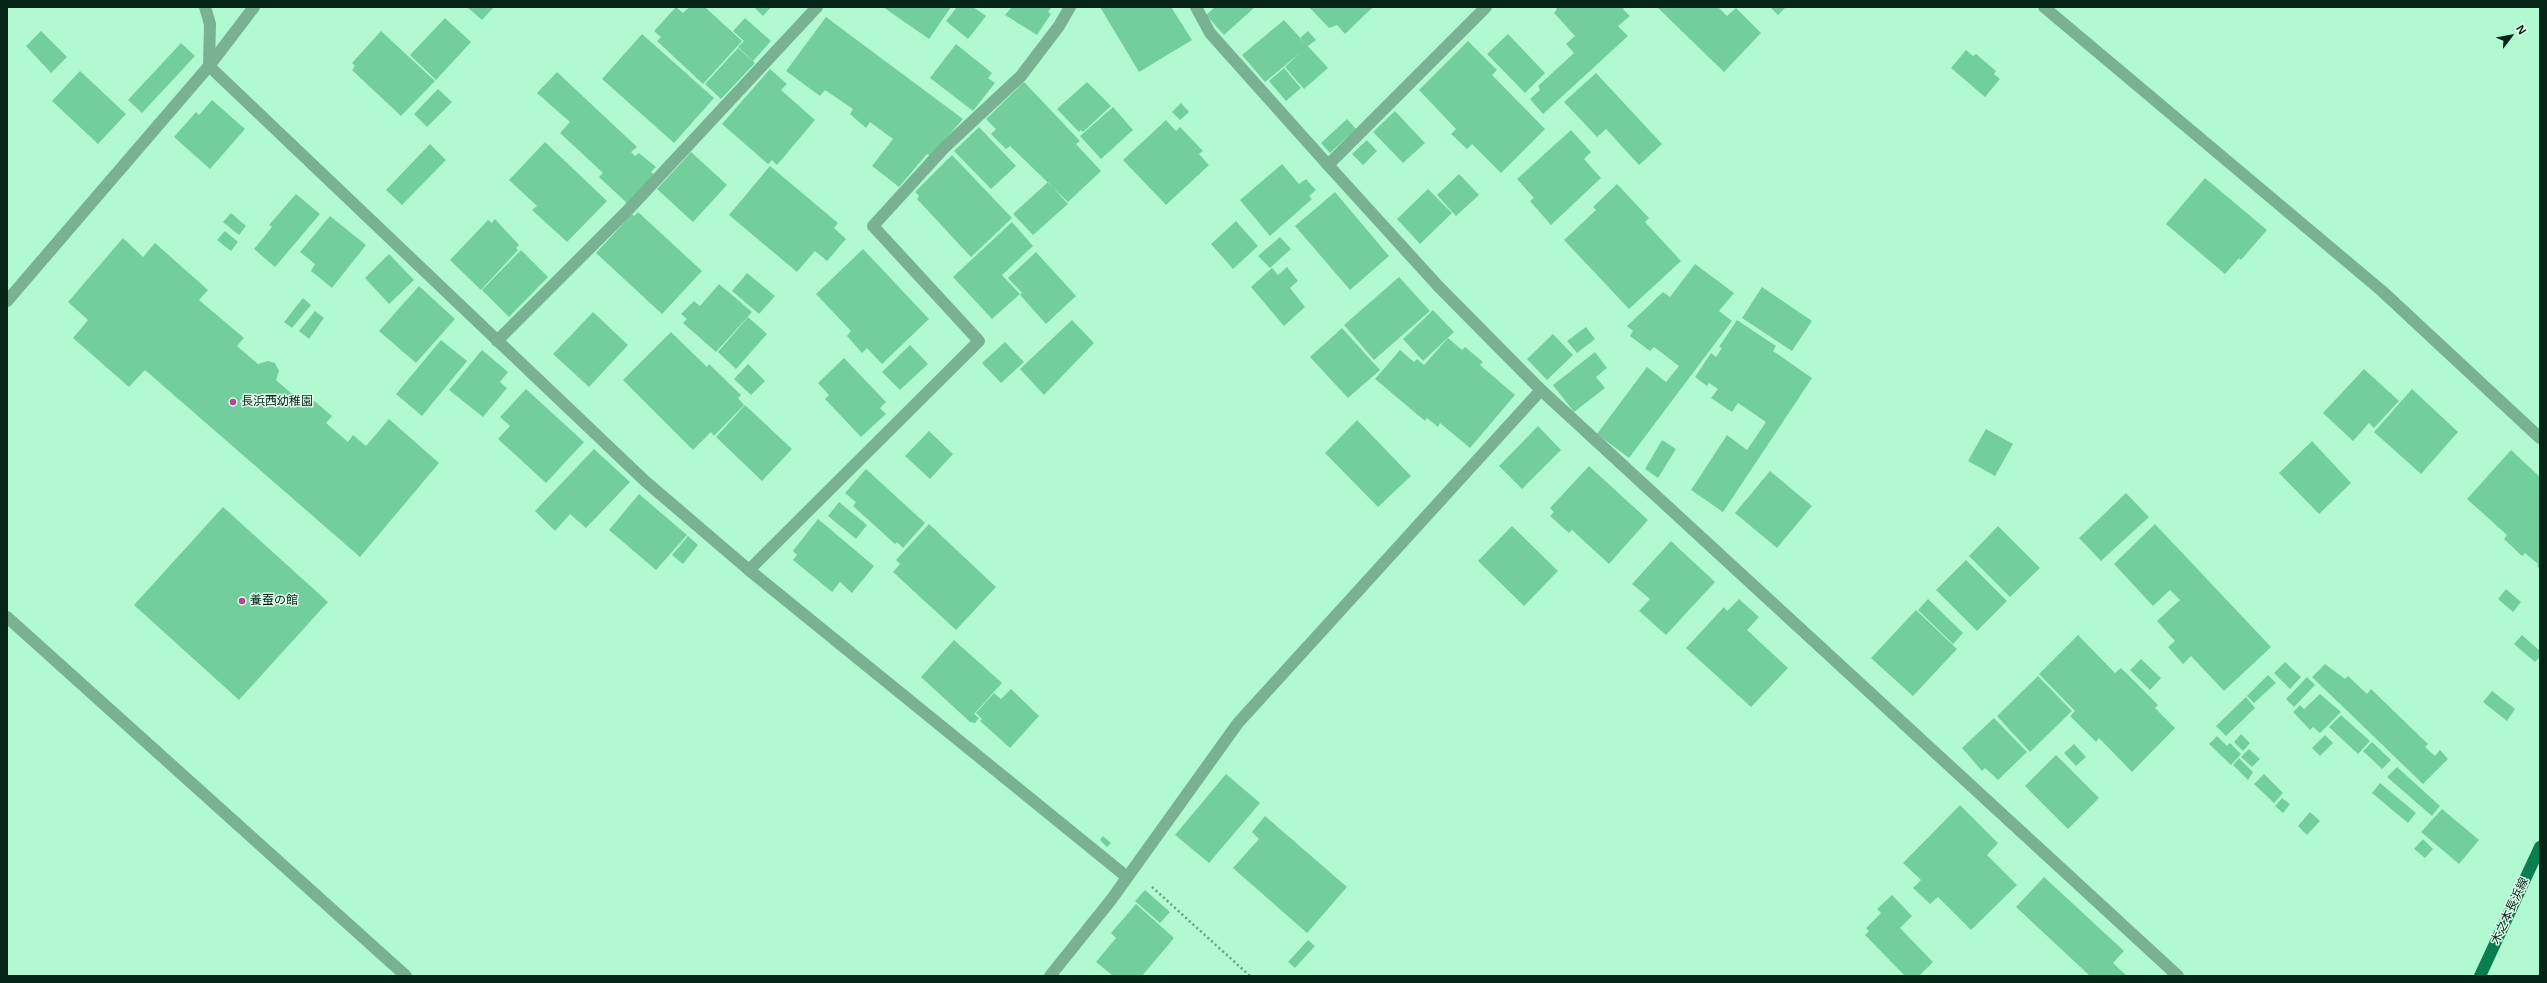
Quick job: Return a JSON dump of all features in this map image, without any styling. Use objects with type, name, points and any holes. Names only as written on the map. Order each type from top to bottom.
[{"type":"main road","name":"木之本長浜線","points":[[2480,976],[2540,847]]},
{"type":"street","points":[[205,7],[210,24],[209,66],[645,481],[749,570],[1130,873]]},
{"type":"street","points":[[7,301],[209,66],[254,7]]},
{"type":"street","points":[[497,341],[629,210],[817,7]]},
{"type":"street","points":[[749,570],[979,341],[873,226],[945,147],[1021,76],[1059,26],[1070,7]]},
{"type":"street","points":[[1196,7],[1210,33],[1328,165],[1439,287],[1542,390],[2178,976]]},
{"type":"street","points":[[1328,165],[1486,7]]},
{"type":"street","points":[[2044,7],[2382,291],[2540,438]]},
{"type":"street","points":[[1050,976],[1130,873],[1238,723],[1542,390]]},
{"type":"street","points":[[7,617],[406,976]]},
{"type":"path","points":[[1130,873],[1250,976]]},
{"type":"building","points":[[467,7],[494,7],[482,20]]},
{"type":"building","points":[[676,7],[683,13],[689,7],[705,7],[742,41],[703,84],[657,41],[661,37],[654,31]]},
{"type":"building","points":[[754,7],[771,7],[763,16]]},
{"type":"building","points":[[883,7],[951,7],[929,39]]},
{"type":"building","points":[[957,7],[973,7],[986,16],[968,39],[946,21]]},
{"type":"building","points":[[1012,7],[1052,7],[1048,12],[1051,14],[1037,35],[1005,15]]},
{"type":"building","points":[[1100,7],[1171,7],[1192,40],[1139,72]]},
{"type":"building","points":[[1215,7],[1255,7],[1224,35],[1206,15]]},
{"type":"building","points":[[1309,7],[1373,7],[1345,34],[1337,25],[1329,28]]},
{"type":"building","points":[[1555,7],[1625,7],[1623,9],[1630,16],[1618,26],[1628,36],[1543,114],[1530,99],[1540,90],[1538,86],[1574,53],[1566,44],[1575,36],[1554,13],[1557,9]]},
{"type":"building","points":[[1657,7],[1718,7],[1727,16],[1736,8],[1761,33],[1724,72]]},
{"type":"building","points":[[1770,7],[1786,7],[1778,15]]},
{"type":"building","points":[[826,17],[963,119],[930,156],[927,154],[899,187],[872,166],[893,139],[870,122],[866,128],[850,114],[853,109],[825,90],[820,96],[786,71]]},
{"type":"building","points":[[445,18],[471,42],[436,80],[410,55]]},
{"type":"building","points":[[745,18],[771,41],[753,61],[738,47],[744,41],[733,31]]},
{"type":"building","points":[[1284,20],[1328,68],[1304,89],[1285,67],[1300,53],[1265,82],[1242,55]]},
{"type":"building","points":[[41,31],[67,57],[51,73],[26,46]]},
{"type":"building","points":[[381,31],[435,81],[401,116],[352,70],[355,66],[352,63]]},
{"type":"building","points":[[1308,31],[1316,40],[1308,46],[1300,38]]},
{"type":"building","points":[[642,34],[714,98],[674,143],[602,79]]},
{"type":"building","points":[[1508,34],[1545,73],[1525,93],[1487,54]]},
{"type":"building","points":[[1468,41],[1497,70],[1492,75],[1545,129],[1501,173],[1472,144],[1467,149],[1451,134],[1456,129],[1419,90]]},
{"type":"building","points":[[181,43],[195,56],[142,113],[128,100]]},
{"type":"building","points":[[956,44],[992,73],[988,78],[995,83],[973,111],[930,78]]},
{"type":"building","points":[[738,48],[755,63],[721,99],[705,84]]},
{"type":"building","points":[[1966,50],[1973,56],[1976,54],[1996,71],[1994,74],[2000,79],[1985,97],[1951,68]]},
{"type":"building","points":[[1284,68],[1301,88],[1286,101],[1269,81]]},
{"type":"building","points":[[770,69],[787,84],[781,90],[815,120],[777,165],[772,160],[768,164],[722,124]]},
{"type":"building","points":[[80,71],[126,114],[98,144],[52,101]]},
{"type":"building","points":[[557,72],[637,147],[631,152],[635,156],[639,153],[656,167],[651,172],[655,175],[628,204],[599,177],[603,173],[560,133],[570,122],[537,93]]},
{"type":"building","points":[[1596,73],[1662,144],[1639,165],[1606,129],[1597,137],[1564,102]]},
{"type":"building","points":[[1024,82],[1080,141],[1076,144],[1101,171],[1068,202],[1010,146],[1006,149],[991,134],[996,129],[986,119]]},
{"type":"building","points":[[1087,82],[1111,106],[1083,132],[1081,130],[1079,132],[1057,109]]},
{"type":"building","points":[[438,89],[452,102],[427,127],[414,114]]},
{"type":"building","points":[[212,100],[245,129],[210,169],[174,137],[196,112],[199,115]]},
{"type":"building","points":[[1181,103],[1189,112],[1180,120],[1172,112]]},
{"type":"building","points":[[1113,107],[1133,130],[1101,159],[1080,136]]},
{"type":"building","points":[[1395,111],[1425,143],[1403,163],[1373,132]]},
{"type":"building","points":[[1347,119],[1356,129],[1330,153],[1321,143]]},
{"type":"building","points":[[1166,120],[1176,131],[1180,127],[1203,151],[1199,154],[1209,165],[1166,205],[1123,160]]},
{"type":"building","points":[[979,127],[1016,166],[991,189],[954,151]]},
{"type":"building","points":[[1571,130],[1591,152],[1584,159],[1601,178],[1551,225],[1530,201],[1534,198],[1517,179]]},
{"type":"building","points":[[1367,140],[1377,151],[1363,165],[1352,154]]},
{"type":"building","points":[[545,142],[607,201],[567,242],[532,210],[537,206],[509,180]]},
{"type":"building","points":[[430,144],[446,160],[402,205],[386,190]]},
{"type":"building","points":[[691,152],[727,185],[693,222],[657,189]]},
{"type":"building","points":[[952,155],[1012,218],[971,257],[917,199],[919,196],[915,192]]},
{"type":"building","points":[[1282,164],[1299,184],[1306,179],[1316,190],[1309,196],[1312,199],[1270,236],[1240,200]]},
{"type":"building","points":[[770,166],[838,223],[834,228],[846,239],[827,261],[815,251],[797,272],[729,215]]},
{"type":"building","points":[[1459,174],[1479,195],[1456,216],[1437,195]]},
{"type":"building","points":[[2205,178],[2267,230],[2241,260],[2239,258],[2225,274],[2166,224]]},
{"type":"building","points":[[1048,182],[1068,204],[1033,235],[1013,214]]},
{"type":"building","points":[[1617,184],[1649,218],[1645,222],[1681,261],[1629,309],[1564,240],[1596,210],[1593,207]]},
{"type":"building","points":[[1428,189],[1452,213],[1420,244],[1397,219]]},
{"type":"building","points":[[1335,192],[1389,256],[1350,290],[1295,226]]},
{"type":"building","points":[[296,194],[320,214],[275,267],[254,249],[272,227],[269,225]]},
{"type":"building","points":[[638,212],[702,271],[662,314],[596,253],[632,214],[634,216]]},
{"type":"building","points":[[231,213],[246,226],[239,235],[223,222]]},
{"type":"building","points":[[330,216],[366,245],[332,288],[311,271],[315,264],[300,252]]},
{"type":"building","points":[[495,219],[519,245],[516,248],[518,250],[481,290],[450,260],[488,220],[492,223]]},
{"type":"building","points":[[1236,221],[1258,246],[1233,269],[1211,244]]},
{"type":"building","points":[[1012,222],[1033,246],[1002,275],[1020,294],[992,319],[953,277]]},
{"type":"building","points":[[225,231],[238,242],[231,251],[217,240]]},
{"type":"building","points":[[1280,237],[1291,249],[1270,268],[1258,256]]},
{"type":"building","points":[[123,238],[143,257],[155,243],[208,290],[199,300],[244,338],[237,346],[258,364],[268,361],[275,363],[279,371],[276,380],[300,401],[306,394],[332,416],[326,423],[348,442],[353,435],[366,446],[389,419],[439,463],[360,557],[145,370],[129,387],[73,338],[88,320],[68,302]]},
{"type":"building","points":[[863,249],[929,319],[882,364],[867,348],[862,353],[847,336],[851,331],[816,294]]},
{"type":"building","points":[[521,250],[548,277],[509,317],[482,290]]},
{"type":"building","points":[[1036,252],[1076,296],[1046,324],[1020,295],[1022,293],[1008,278]]},
{"type":"building","points":[[389,254],[414,280],[389,304],[365,278]]},
{"type":"building","points":[[1695,264],[1734,293],[1719,311],[1732,321],[1629,458],[1597,434],[1647,367],[1666,382],[1679,366],[1654,347],[1650,351],[1630,336],[1633,331],[1627,326],[1663,292],[1670,297]]},
{"type":"building","points":[[1287,267],[1298,281],[1290,288],[1305,307],[1284,326],[1251,287],[1272,268],[1278,275]]},
{"type":"building","points":[[747,273],[775,296],[759,314],[732,291]]},
{"type":"building","points":[[1399,277],[1430,311],[1374,360],[1344,325]]},
{"type":"building","points":[[719,284],[752,312],[716,352],[683,323],[687,319],[681,314],[694,301],[700,306]]},
{"type":"building","points":[[419,286],[455,319],[416,363],[379,331]]},
{"type":"building","points":[[1762,287],[1812,321],[1792,351],[1742,318]]},
{"type":"building","points":[[303,298],[311,305],[292,328],[284,322]]},
{"type":"building","points":[[1433,310],[1454,332],[1423,361],[1403,339]]},
{"type":"building","points":[[315,311],[324,318],[309,339],[299,331]]},
{"type":"building","points":[[593,312],[628,345],[589,387],[553,354]]},
{"type":"building","points":[[748,317],[767,334],[736,369],[718,352]]},
{"type":"building","points":[[1072,320],[1094,343],[1044,395],[1020,369]]},
{"type":"building","points":[[1737,320],[1776,346],[1773,351],[1812,378],[1723,512],[1691,490],[1727,435],[1747,450],[1766,422],[1738,403],[1732,412],[1711,398],[1718,389],[1709,383],[1707,386],[1695,377],[1711,353],[1716,357],[1722,348],[1719,347]]},
{"type":"building","points":[[1586,327],[1595,339],[1577,353],[1567,341]]},
{"type":"building","points":[[1342,328],[1380,370],[1348,398],[1310,357]]},
{"type":"building","points":[[671,332],[707,367],[709,364],[741,395],[738,398],[744,405],[714,436],[711,432],[693,450],[623,380]]},
{"type":"building","points":[[1553,334],[1573,355],[1547,380],[1527,359]]},
{"type":"building","points":[[1448,338],[1462,350],[1465,347],[1483,362],[1480,365],[1515,395],[1470,448],[1440,423],[1438,427],[1427,418],[1425,421],[1375,379],[1400,350],[1414,362],[1417,359],[1424,365]]},
{"type":"building","points":[[441,340],[467,361],[422,416],[396,394]]},
{"type":"building","points":[[1005,342],[1024,362],[1001,383],[982,363]]},
{"type":"building","points":[[910,345],[928,364],[900,390],[882,372]]},
{"type":"building","points":[[482,350],[508,372],[500,382],[507,388],[483,417],[449,390]]},
{"type":"building","points":[[1595,352],[1607,368],[1596,377],[1605,388],[1574,412],[1553,385]]},
{"type":"building","points":[[844,358],[886,402],[880,408],[886,414],[861,437],[825,399],[829,395],[818,383]]},
{"type":"building","points":[[748,364],[765,381],[751,395],[734,379]]},
{"type":"building","points":[[2364,369],[2399,401],[2374,428],[2369,423],[2353,441],[2323,413]]},
{"type":"building","points":[[526,389],[584,442],[546,483],[498,439],[510,426],[500,417]]},
{"type":"building","points":[[2412,389],[2458,432],[2421,474],[2374,432]]},
{"type":"building","points":[[745,405],[792,449],[762,481],[716,437]]},
{"type":"building","points":[[1357,420],[1411,476],[1378,507],[1325,453]]},
{"type":"building","points":[[1538,426],[1561,450],[1522,489],[1499,466]]},
{"type":"building","points":[[1986,429],[2013,444],[1995,476],[1968,461]]},
{"type":"building","points":[[929,431],[953,454],[930,479],[905,456]]},
{"type":"building","points":[[1662,440],[1676,449],[1658,478],[1645,469]]},
{"type":"building","points":[[2312,441],[2351,483],[2319,514],[2279,473]]},
{"type":"building","points":[[594,449],[630,482],[586,528],[570,514],[555,531],[535,511]]},
{"type":"building","points":[[2511,450],[2540,477],[2540,569],[2537,566],[2538,564],[2525,553],[2522,556],[2504,539],[2507,535],[2467,499]]},
{"type":"building","points":[[1589,466],[1648,520],[1609,564],[1572,530],[1569,533],[1550,516],[1554,512],[1550,508]]},
{"type":"building","points":[[866,469],[925,523],[903,548],[897,542],[895,544],[853,506],[856,502],[845,493]]},
{"type":"building","points":[[1770,471],[1812,506],[1777,548],[1735,513]]},
{"type":"building","points":[[2126,493],[2149,517],[2101,561],[2079,538]]},
{"type":"building","points":[[639,494],[687,535],[656,570],[609,530]]},
{"type":"building","points":[[839,502],[867,525],[856,539],[828,516]]},
{"type":"building","points":[[223,507],[328,602],[239,700],[134,605]]},
{"type":"building","points":[[818,519],[874,566],[852,593],[840,582],[832,592],[793,560],[797,555],[793,551]]},
{"type":"building","points":[[929,524],[996,587],[956,630],[893,572],[900,564],[896,560]]},
{"type":"building","points":[[2155,524],[2271,647],[2224,691],[2191,656],[2183,664],[2168,647],[2175,641],[2157,621],[2180,600],[2170,590],[2153,606],[2114,564]]},
{"type":"building","points":[[1512,526],[1558,571],[1524,606],[1478,561]]},
{"type":"building","points":[[1998,526],[2040,568],[2010,597],[1969,556]]},
{"type":"building","points":[[688,536],[698,545],[683,564],[672,555]]},
{"type":"building","points":[[1671,541],[1715,582],[1666,635],[1639,611],[1650,599],[1632,584]]},
{"type":"building","points":[[1966,560],[2007,601],[1977,631],[1936,590]]},
{"type":"building","points":[[2506,589],[2521,602],[2513,612],[2498,599]]},
{"type":"building","points":[[1739,599],[1759,617],[1747,630],[1788,668],[1751,707],[1686,648],[1724,607],[1727,611]]},
{"type":"building","points":[[1928,599],[1963,633],[1953,644],[1918,610]]},
{"type":"building","points":[[1916,610],[1957,649],[1913,696],[1871,658]]},
{"type":"building","points":[[2078,635],[2115,673],[2121,668],[2158,705],[2155,708],[2175,728],[2132,772],[2099,738],[2096,742],[2070,716],[2075,711],[2039,674]]},
{"type":"building","points":[[2522,635],[2540,651],[2540,657],[2535,662],[2514,644]]},
{"type":"building","points":[[954,640],[1002,683],[974,714],[979,718],[975,723],[970,722],[921,677]]},
{"type":"building","points":[[2141,659],[2161,678],[2150,690],[2130,670]]},
{"type":"building","points":[[2285,662],[2301,677],[2290,689],[2274,673]]},
{"type":"building","points":[[2325,664],[2345,679],[2348,676],[2367,694],[2371,689],[2428,744],[2425,747],[2435,756],[2440,750],[2448,759],[2423,784],[2312,677]]},
{"type":"building","points":[[2268,675],[2276,683],[2254,703],[2247,696]]},
{"type":"building","points":[[2038,676],[2072,711],[2030,752],[1997,716]]},
{"type":"building","points":[[2307,677],[2315,685],[2294,707],[2286,699]]},
{"type":"building","points":[[1011,689],[1039,716],[1010,748],[980,721],[982,719],[976,713],[994,693],[1001,699]]},
{"type":"building","points":[[2492,691],[2515,709],[2507,721],[2483,702]]},
{"type":"building","points":[[2320,694],[2341,712],[2320,733],[2313,727],[2310,730],[2293,712],[2300,705],[2304,709]]},
{"type":"building","points":[[2246,697],[2255,708],[2226,736],[2216,726]]},
{"type":"building","points":[[2341,715],[2370,741],[2358,754],[2329,727]]},
{"type":"building","points":[[1994,718],[2027,752],[1998,780],[1985,768],[1982,771],[1962,748]]},
{"type":"building","points":[[2241,734],[2250,743],[2243,751],[2234,742]]},
{"type":"building","points":[[2325,735],[2333,743],[2320,756],[2312,748]]},
{"type":"building","points":[[2217,736],[2227,746],[2230,743],[2241,754],[2231,765],[2209,744]]},
{"type":"building","points":[[2372,742],[2391,760],[2382,769],[2363,751]]},
{"type":"building","points":[[2074,744],[2086,757],[2076,766],[2064,753]]},
{"type":"building","points":[[2249,749],[2260,759],[2252,767],[2241,757]]},
{"type":"building","points":[[2056,755],[2099,798],[2068,829],[2025,786]]},
{"type":"building","points":[[2239,758],[2253,772],[2248,780],[2233,765]]},
{"type":"building","points":[[2397,767],[2440,806],[2432,816],[2387,777]]},
{"type":"building","points":[[1226,774],[1260,803],[1209,863],[1175,835]]},
{"type":"building","points":[[2264,774],[2283,793],[2274,803],[2254,784]]},
{"type":"building","points":[[2380,783],[2416,813],[2408,823],[2372,793]]},
{"type":"building","points":[[2282,798],[2290,804],[2283,813],[2275,806]]},
{"type":"building","points":[[1960,805],[1998,843],[1987,855],[2017,885],[1971,930],[1938,897],[1930,904],[1913,888],[1921,880],[1903,863]]},
{"type":"building","points":[[2442,809],[2479,840],[2459,864],[2421,832]]},
{"type":"building","points":[[2310,812],[2320,821],[2307,835],[2298,826]]},
{"type":"building","points":[[1265,816],[1347,887],[1307,933],[1233,868],[1259,839],[1252,832]]},
{"type":"building","points":[[1103,836],[1111,843],[1107,847],[1100,840]]},
{"type":"building","points":[[2423,839],[2433,849],[2425,858],[2414,849]]},
{"type":"building","points":[[2044,877],[2124,951],[2113,963],[2127,976],[2090,976],[2016,907]]},
{"type":"building","points":[[1145,890],[1170,912],[1160,923],[1135,901]]},
{"type":"building","points":[[1892,895],[1912,916],[1900,928],[1933,962],[1919,976],[1905,976],[1865,935],[1869,931],[1866,928],[1881,913],[1877,909]]},
{"type":"building","points":[[1136,904],[1174,938],[1142,976],[1113,976],[1096,962],[1116,938],[1111,933]]},
{"type":"building","points":[[1308,940],[1315,946],[1295,968],[1288,962]]},
{"type":"place","name":"長浜西幼稚園","points":[[233,402]]},
{"type":"place","name":"養蚕の館","points":[[242,601]]}]
